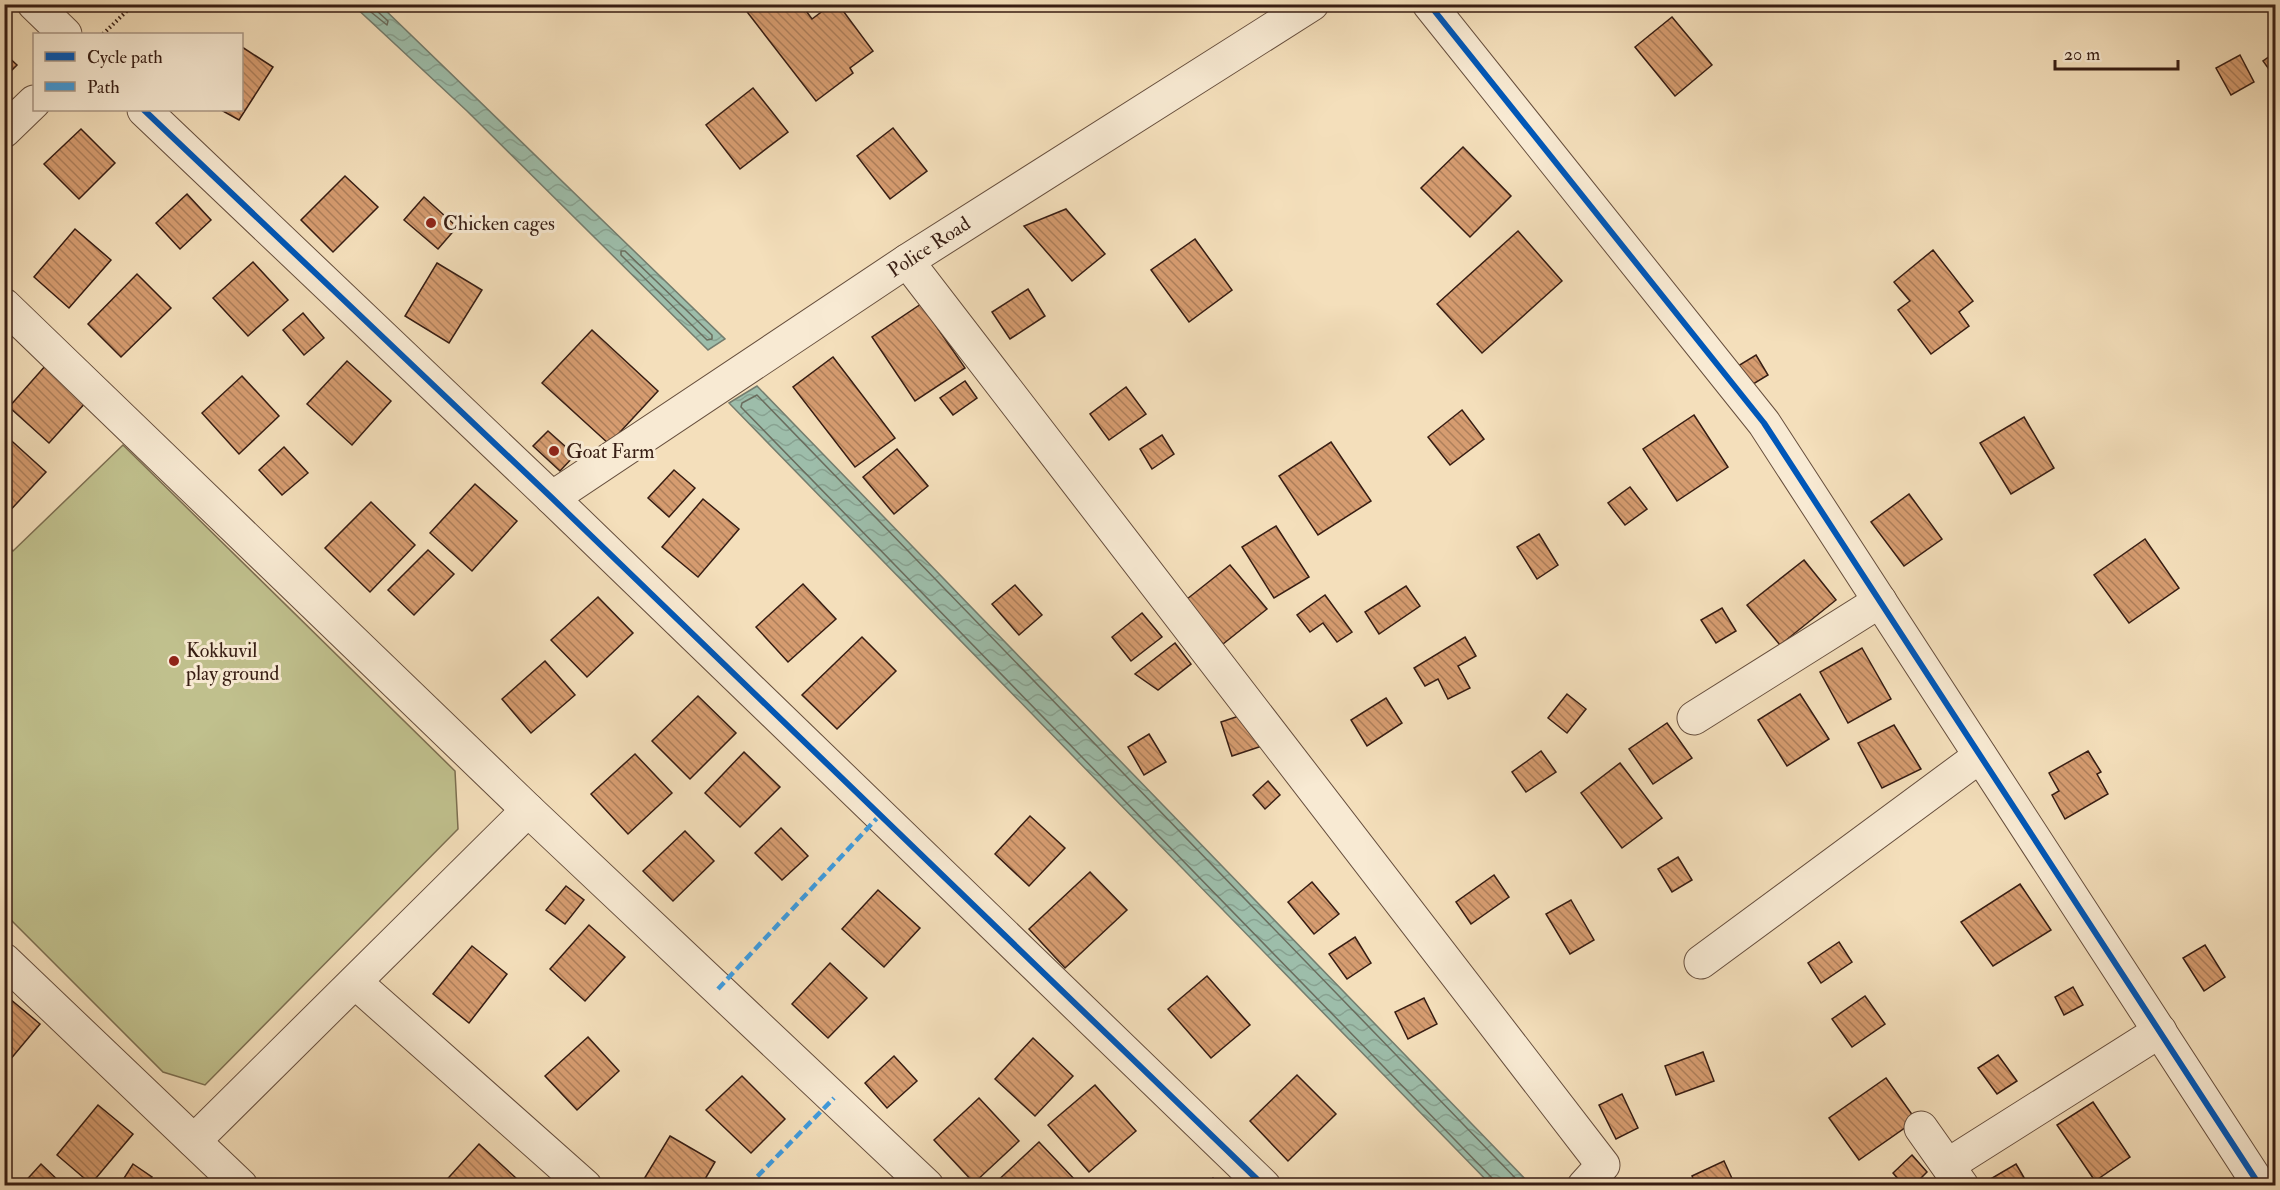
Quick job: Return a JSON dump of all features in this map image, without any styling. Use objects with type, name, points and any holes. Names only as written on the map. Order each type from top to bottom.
[{"type":"street","points":[[33,4],[65,33]]},
{"type":"street","name":"Police Road","points":[[552,498],[907,261],[1312,4]]},
{"type":"street","points":[[1430,4],[1764,423],[2260,1185]]},
{"type":"street","points":[[4,131],[33,103]]},
{"type":"street","points":[[145,111],[552,498],[1264,1185]]},
{"type":"street","points":[[907,261],[1603,1165],[1584,1185]]},
{"type":"street","points":[[4,305],[528,810],[927,1185]]},
{"type":"street","points":[[1694,718],[1880,601]]},
{"type":"street","points":[[1701,962],[1980,756]]},
{"type":"street","points":[[194,1141],[528,810]]},
{"type":"street","points":[[4,960],[241,1185]]},
{"type":"street","points":[[355,982],[585,1185]]},
{"type":"street","points":[[1921,1128],[1955,1175],[2160,1031]]},
{"type":"path","points":[[105,33],[134,4]]},
{"type":"green space","name":"Kokkuvil play ground","points":[[123,445],[455,771],[458,829],[205,1085],[163,1072],[5,914],[5,543],[13,551]]},
{"type":"water","points":[[353,5],[380,5],[725,339],[708,350],[467,111]]},
{"type":"water","points":[[757,386],[1531,1185],[1491,1185],[729,403]]},
{"type":"building","points":[[741,4],[801,4],[812,19],[832,4],[838,4],[873,51],[850,68],[853,73],[816,101]]},
{"type":"building","points":[[1672,17],[1712,65],[1675,96],[1635,47]]},
{"type":"building","points":[[243,48],[273,67],[239,120],[223,111],[243,111]]},
{"type":"building","points":[[2276,52],[2276,79],[2263,61]]},
{"type":"building","points":[[4,53],[17,65],[4,78]]},
{"type":"building","points":[[2240,55],[2254,82],[2231,95],[2216,68]]},
{"type":"building","points":[[753,88],[788,132],[740,169],[706,125]]},
{"type":"building","points":[[893,128],[927,171],[890,199],[857,156]]},
{"type":"building","points":[[81,129],[115,163],[79,199],[44,164]]},
{"type":"building","points":[[1463,147],[1511,196],[1470,237],[1421,188]]},
{"type":"building","points":[[345,176],[378,207],[333,252],[301,220]]},
{"type":"building","points":[[187,194],[211,220],[180,249],[156,223]]},
{"type":"building","name":"Chicken cages","points":[[424,197],[457,227],[438,249],[404,220]]},
{"type":"building","points":[[1066,209],[1105,254],[1072,281],[1024,226]]},
{"type":"building","points":[[75,229],[111,260],[69,308],[34,277]]},
{"type":"building","points":[[1518,231],[1562,281],[1482,353],[1437,304]]},
{"type":"building","points":[[1195,239],[1232,290],[1189,322],[1151,270]]},
{"type":"building","points":[[1933,250],[1973,301],[1959,312],[1969,326],[1931,354],[1898,310],[1910,301],[1894,282]]},
{"type":"building","points":[[253,262],[288,300],[248,336],[213,298]]},
{"type":"building","points":[[437,263],[482,290],[449,343],[405,316]]},
{"type":"building","points":[[137,274],[171,308],[121,357],[88,324]]},
{"type":"building","points":[[1028,289],[1045,316],[1010,339],[992,312]]},
{"type":"building","points":[[921,304],[965,368],[915,401],[872,337]]},
{"type":"building","points":[[303,313],[324,338],[304,355],[283,330]]},
{"type":"building","points":[[592,330],[658,391],[609,444],[542,383]]},
{"type":"building","points":[[1756,355],[1768,375],[1745,389],[1733,369]]},
{"type":"building","points":[[833,357],[895,438],[855,467],[793,387]]},
{"type":"building","points":[[347,361],[391,401],[352,445],[307,404]]},
{"type":"building","points":[[46,365],[87,401],[49,443],[9,407]]},
{"type":"building","points":[[242,376],[279,416],[239,454],[202,413]]},
{"type":"building","points":[[965,381],[977,398],[953,415],[940,398]]},
{"type":"building","points":[[1126,387],[1146,414],[1109,440],[1090,414]]},
{"type":"building","points":[[1462,410],[1484,439],[1450,465],[1428,437]]},
{"type":"building","points":[[1694,415],[1728,467],[1677,501],[1643,449]]},
{"type":"building","points":[[2024,417],[2054,468],[2011,494],[1980,443]]},
{"type":"building","name":"Goat Farm","points":[[548,431],[575,455],[560,471],[533,446]]},
{"type":"building","points":[[4,434],[46,472],[4,517]]},
{"type":"building","points":[[1162,435],[1174,454],[1152,469],[1140,449]]},
{"type":"building","points":[[1331,442],[1371,501],[1318,535],[1279,476]]},
{"type":"building","points":[[284,447],[308,473],[282,495],[259,470]]},
{"type":"building","points":[[897,449],[928,486],[894,514],[863,477]]},
{"type":"building","points":[[674,470],[695,488],[669,517],[648,498]]},
{"type":"building","points":[[475,484],[517,521],[472,571],[430,533]]},
{"type":"building","points":[[1630,487],[1647,509],[1625,525],[1608,503]]},
{"type":"building","points":[[1909,494],[1942,539],[1904,566],[1871,522]]},
{"type":"building","points":[[703,499],[739,529],[698,577],[662,547]]},
{"type":"building","points":[[371,502],[415,545],[370,592],[325,548]]},
{"type":"building","points":[[1276,526],[1309,577],[1274,598],[1242,547]]},
{"type":"building","points":[[1539,534],[1558,565],[1537,579],[1517,547]]},
{"type":"building","points":[[2145,539],[2179,588],[2129,623],[2094,575]]},
{"type":"building","points":[[428,550],[454,574],[414,615],[388,590]]},
{"type":"building","points":[[1804,560],[1836,600],[1780,645],[1747,605]]},
{"type":"building","points":[[1230,565],[1267,609],[1223,644],[1187,599]]},
{"type":"building","points":[[803,584],[836,619],[788,662],[756,627]]},
{"type":"building","points":[[1015,585],[1042,615],[1019,635],[992,604]]},
{"type":"building","points":[[1406,586],[1420,606],[1379,634],[1365,612]]},
{"type":"building","points":[[1325,595],[1352,632],[1337,642],[1323,623],[1310,632],[1297,615]]},
{"type":"building","points":[[598,597],[633,633],[587,677],[551,640]]},
{"type":"building","points":[[1722,608],[1736,631],[1716,643],[1701,620]]},
{"type":"building","points":[[1142,613],[1162,637],[1131,661],[1112,637]]},
{"type":"building","points":[[862,637],[896,671],[837,729],[802,695]]},
{"type":"building","points":[[1465,637],[1476,656],[1458,666],[1470,688],[1448,699],[1438,679],[1425,686],[1414,668]]},
{"type":"building","points":[[1175,643],[1191,664],[1158,690],[1135,674]]},
{"type":"building","points":[[1862,648],[1891,699],[1848,723],[1820,672]]},
{"type":"building","points":[[545,661],[575,695],[531,733],[502,699]]},
{"type":"building","points":[[1567,694],[1586,709],[1567,733],[1548,718]]},
{"type":"building","points":[[1800,694],[1829,739],[1787,766],[1758,720]]},
{"type":"building","points":[[698,696],[736,733],[690,779],[652,741]]},
{"type":"building","points":[[1386,698],[1402,723],[1367,746],[1351,720]]},
{"type":"building","points":[[1251,712],[1262,746],[1232,756],[1221,722]]},
{"type":"building","points":[[1667,723],[1692,758],[1653,784],[1629,749]]},
{"type":"building","points":[[1894,725],[1921,769],[1882,788],[1858,743]]},
{"type":"building","points":[[1149,734],[1166,762],[1144,775],[1128,747]]},
{"type":"building","points":[[1541,751],[1556,772],[1526,792],[1512,772]]},
{"type":"building","points":[[2088,751],[2101,772],[2097,774],[2108,794],[2065,819],[2052,795],[2059,791],[2049,773]]},
{"type":"building","points":[[744,752],[780,787],[740,827],[705,793]]},
{"type":"building","points":[[635,754],[672,793],[628,834],[591,794]]},
{"type":"building","points":[[1620,763],[1662,818],[1622,848],[1581,793]]},
{"type":"building","points":[[1268,781],[1280,795],[1265,809],[1253,795]]},
{"type":"building","points":[[1030,816],[1065,848],[1029,886],[995,854]]},
{"type":"building","points":[[781,828],[808,856],[782,880],[755,853]]},
{"type":"building","points":[[685,831],[714,861],[673,901],[643,871]]},
{"type":"building","points":[[1678,857],[1692,880],[1672,892],[1658,869]]},
{"type":"building","points":[[1090,872],[1127,910],[1065,968],[1029,929]]},
{"type":"building","points":[[1494,875],[1509,897],[1471,924],[1456,902]]},
{"type":"building","points":[[1312,882],[1339,914],[1314,934],[1288,902]]},
{"type":"building","points":[[2020,884],[2051,930],[1993,966],[1961,922]]},
{"type":"building","points":[[566,886],[584,900],[565,924],[546,910]]},
{"type":"building","points":[[878,890],[920,928],[884,967],[842,929]]},
{"type":"building","points":[[1571,900],[1594,940],[1570,954],[1546,914]]},
{"type":"building","points":[[589,925],[625,957],[585,1001],[550,969]]},
{"type":"building","points":[[1355,937],[1371,963],[1347,979],[1329,954]]},
{"type":"building","points":[[1839,942],[1852,962],[1821,983],[1808,963]]},
{"type":"building","points":[[2205,945],[2225,977],[2204,991],[2183,958]]},
{"type":"building","points":[[472,946],[507,974],[469,1023],[433,994]]},
{"type":"building","points":[[830,963],[867,998],[828,1038],[792,1004]]},
{"type":"building","points":[[1207,976],[1250,1025],[1211,1058],[1168,1009]]},
{"type":"building","points":[[2073,987],[2083,1005],[2064,1015],[2055,997]]},
{"type":"building","points":[[4,994],[40,1024],[4,1067]]},
{"type":"building","points":[[1865,996],[1885,1024],[1852,1047],[1832,1019]]},
{"type":"building","points":[[1424,998],[1437,1024],[1408,1039],[1395,1012]]},
{"type":"building","points":[[588,1037],[619,1071],[577,1110],[545,1076]]},
{"type":"building","points":[[1033,1038],[1073,1076],[1035,1116],[995,1079]]},
{"type":"building","points":[[1703,1052],[1714,1081],[1676,1095],[1665,1066]]},
{"type":"building","points":[[1998,1055],[2017,1081],[1997,1094],[1978,1068]]},
{"type":"building","points":[[894,1056],[917,1081],[887,1108],[865,1083]]},
{"type":"building","points":[[1297,1075],[1336,1114],[1288,1161],[1250,1121]]},
{"type":"building","points":[[742,1076],[785,1119],[751,1153],[706,1110]]},
{"type":"building","points":[[1886,1078],[1916,1120],[1859,1160],[1829,1118]]},
{"type":"building","points":[[1095,1085],[1136,1131],[1089,1172],[1048,1125]]},
{"type":"building","points":[[1622,1094],[1638,1128],[1616,1139],[1599,1105]]},
{"type":"building","points":[[979,1098],[1019,1141],[974,1183],[934,1140]]},
{"type":"building","points":[[2093,1102],[2130,1157],[2095,1181],[2057,1125]]},
{"type":"building","points":[[98,1105],[133,1134],[91,1184],[57,1155]]},
{"type":"building","points":[[670,1136],[715,1162],[701,1186],[655,1186],[644,1179]]},
{"type":"building","points":[[1039,1142],[1077,1182],[1073,1186],[992,1186]]},
{"type":"building","points":[[479,1144],[516,1178],[510,1186],[441,1186]]},
{"type":"building","points":[[1912,1155],[1927,1172],[1913,1186],[1904,1186],[1893,1173]]},
{"type":"building","points":[[1724,1161],[1735,1185],[1696,1186],[1692,1176]]},
{"type":"building","points":[[41,1164],[64,1186],[21,1186]]},
{"type":"building","points":[[133,1164],[152,1177],[146,1186],[119,1186]]},
{"type":"building","points":[[2016,1164],[2029,1186],[1990,1186],[1987,1181]]},
{"type":"building","points":[[1213,1178],[1222,1186],[1206,1186]]},
{"type":"marked path","points":[[718,989],[879,816]]},
{"type":"marked path","points":[[748,1186],[834,1098]]},
{"type":"cycle path","points":[[1429,4],[1764,423],[2260,1186]]},
{"type":"cycle path","points":[[145,111],[552,498],[1264,1186]]},
{"type":"place","name":"Chicken cages","points":[[431,223]]},
{"type":"place","name":"Goat Farm","points":[[554,451]]},
{"type":"place","name":"Kokkuvil play ground","points":[[174,661]]}]
